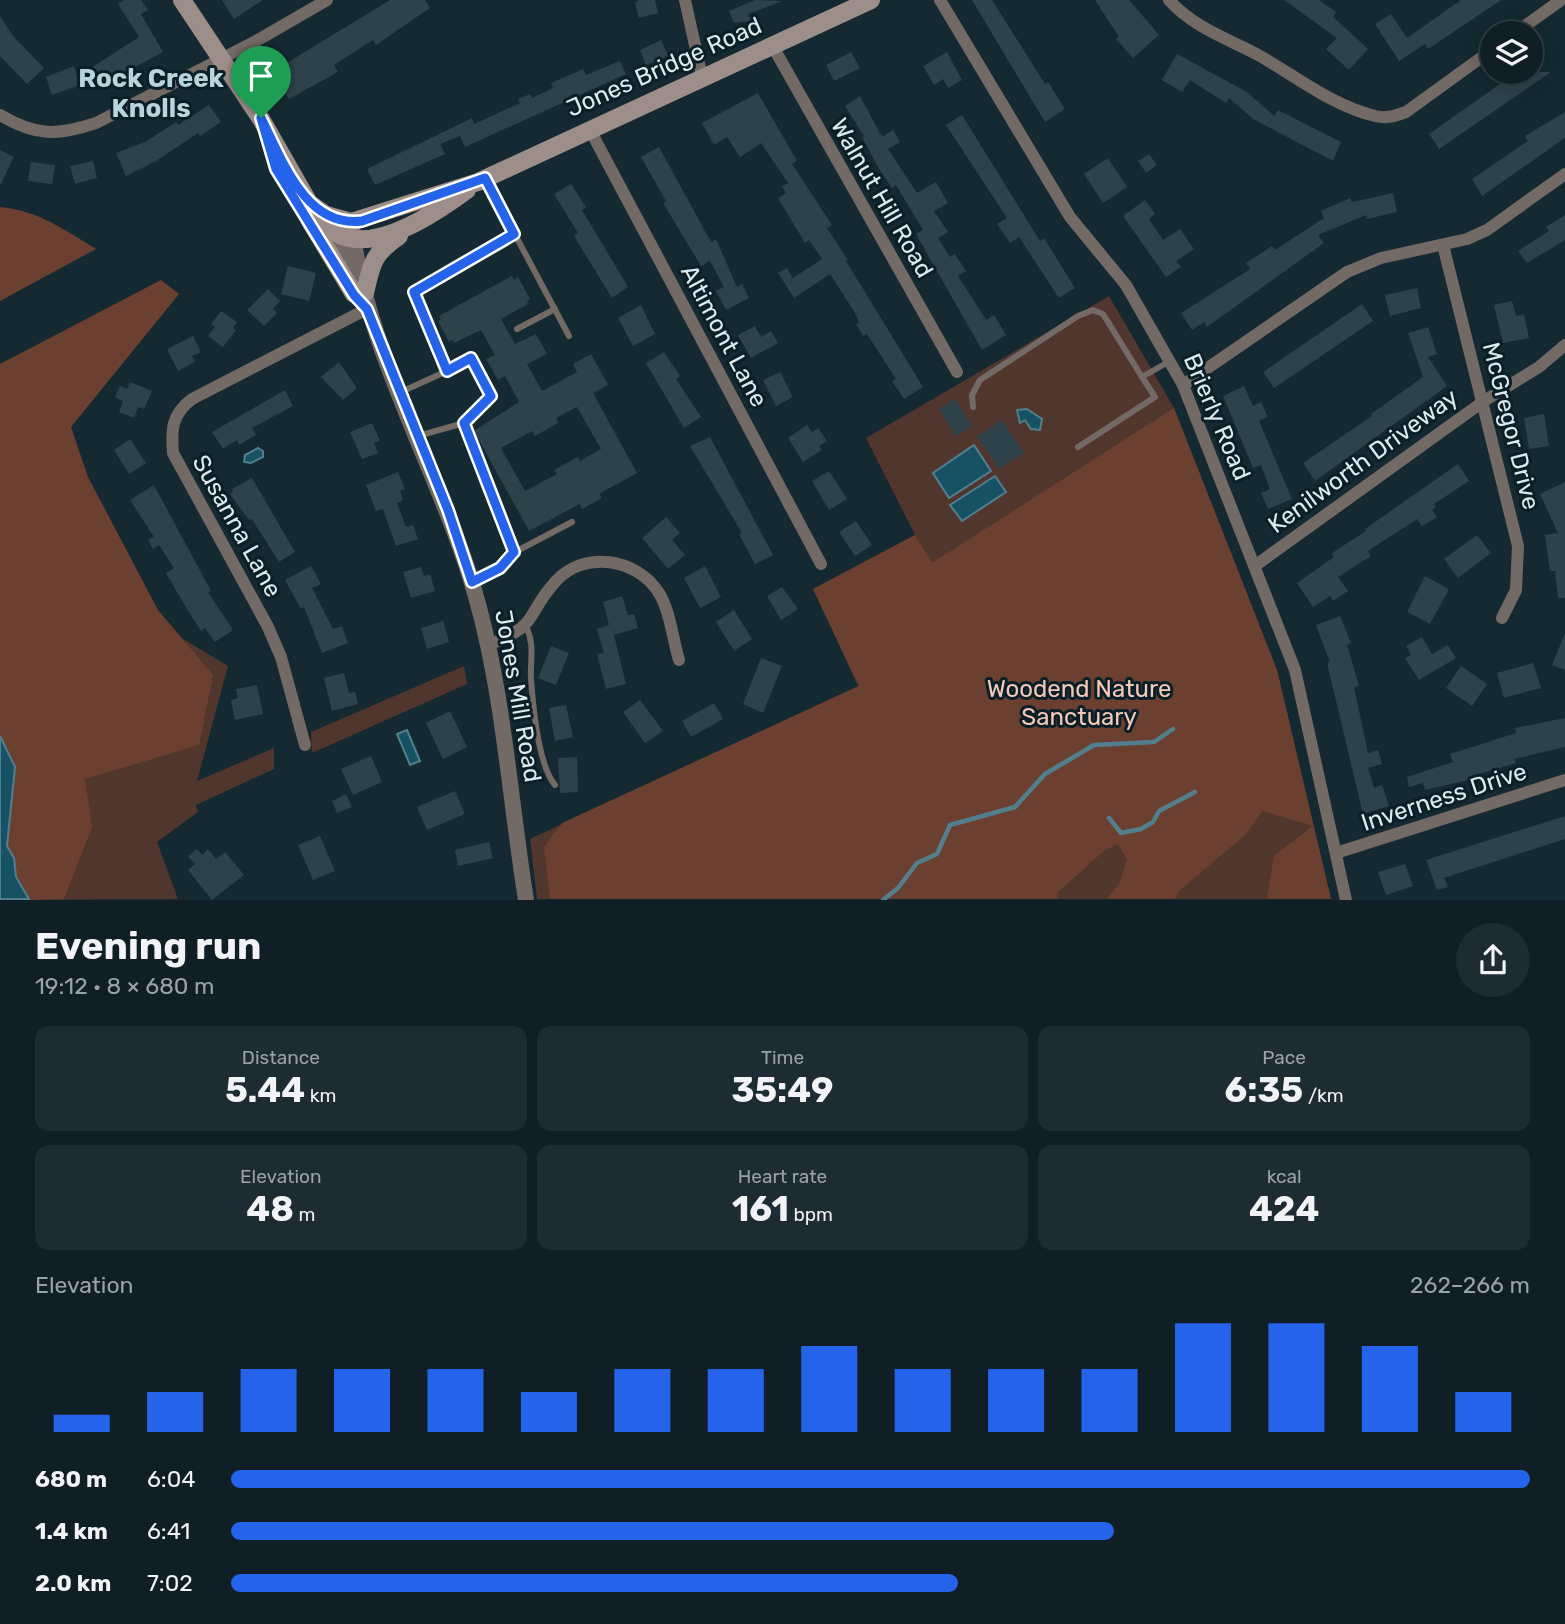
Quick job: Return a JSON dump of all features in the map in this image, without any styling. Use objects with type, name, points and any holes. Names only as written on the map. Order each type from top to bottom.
[{"type":"main road","points":[[182,0],[261,118],[309,203],[349,234]]},
{"type":"main road","name":"Jones Bridge Road","points":[[349,234],[481,180],[871,0]]},
{"type":"main road","points":[[261,118],[276,169],[362,299]]},
{"type":"main road","name":"Jones Bridge Road","points":[[349,234],[375,238],[421,221],[481,180]]},
{"type":"main road","points":[[305,212],[324,228],[349,234]]},
{"type":"main road","points":[[362,299],[373,260],[379,250],[421,221]]},
{"type":"street","points":[[0,115],[24,129],[47,132],[79,129],[222,58],[327,0]]},
{"type":"street","points":[[685,0],[702,77]]},
{"type":"street","name":"Brierly Road","points":[[940,0],[1070,217],[1126,285],[1183,385],[1256,565],[1295,670],[1346,900]]},
{"type":"street","points":[[1169,0],[1196,24],[1260,56],[1345,106],[1390,118],[1406,112],[1480,58]]},
{"type":"street","points":[[1532,21],[1561,0]]},
{"type":"street","name":"Walnut Hill Road","points":[[772,45],[957,372]]},
{"type":"street","name":"Altimont Lane","points":[[589,128],[821,564]]},
{"type":"street","points":[[1183,385],[1348,272],[1381,258],[1443,245],[1487,230],[1565,174]]},
{"type":"street","name":"Jones Mill Road","points":[[349,234],[341,256],[362,299],[418,436],[472,582],[488,645],[526,900]]},
{"type":"street","name":"McGregor Drive","points":[[1443,245],[1518,546],[1516,590],[1502,618]]},
{"type":"street","name":"Susanna Lane","points":[[305,744],[278,650],[173,453],[170,428],[181,407],[192,399],[362,299]]},
{"type":"street","name":"Kenilworth Driveway","points":[[1256,565],[1484,401],[1563,352]]},
{"type":"street","points":[[488,645],[516,635],[526,626],[557,580],[586,563],[613,561],[627,566],[650,582],[660,595],[679,660]]},
{"type":"street","name":"Inverness Drive","points":[[1336,853],[1565,780]]},
{"type":"lane","points":[[481,180],[514,234],[569,336]]},
{"type":"lane","points":[[447,371],[414,292],[514,234]]},
{"type":"lane","points":[[517,329],[555,309]]},
{"type":"lane","points":[[973,407],[972,395],[981,380],[1078,316],[1093,310],[1103,314],[1154,397],[1078,447]]},
{"type":"lane","points":[[400,392],[471,358],[491,396],[464,423],[418,436]]},
{"type":"lane","points":[[1142,377],[1171,360]]},
{"type":"lane","points":[[464,423],[514,552]]},
{"type":"lane","points":[[472,582],[500,568],[514,552],[572,522]]},
{"type":"lane","points":[[526,626],[534,642],[531,678],[542,752],[549,778],[555,785]]},
{"type":"green space","points":[[0,207],[38,217],[96,249],[0,301]]},
{"type":"green space","points":[[161,280],[179,294],[71,427],[88,477],[158,610],[213,675],[199,745],[85,779],[92,827],[64,899],[29,900],[16,877],[14,858],[7,846],[15,767],[0,736],[0,364]]},
{"type":"green space","name":"Woodend Nature Sanctuary","points":[[1109,296],[1174,408],[1277,670],[1331,899],[537,899],[530,839],[858,686],[813,589],[915,535],[866,438]]},
{"type":"green space","name":"Woodend Nature Sanctuary","points":[[1174,408],[1277,670],[1331,899],[1267,899],[1274,856],[1313,826],[1262,811],[1246,834],[1178,892],[1175,899],[1107,899],[1119,884],[1127,860],[1118,844],[1105,850],[1058,892],[1057,899],[550,899],[544,847],[562,823],[859,686],[813,589],[915,535],[932,563]]},
{"type":"green space","points":[[160,625],[228,666],[197,781],[274,748],[274,769],[196,805],[198,812],[157,842],[178,899],[0,900]]},
{"type":"green space","points":[[464,666],[467,684],[312,753],[311,732]]},
{"type":"water","points":[[1027,409],[1042,419],[1040,430],[1031,429],[1025,420],[1020,423],[1017,410]]},
{"type":"water","points":[[974,445],[991,471],[949,498],[933,473]]},
{"type":"water","points":[[258,448],[263,451],[263,457],[251,463],[244,462],[245,455]]},
{"type":"water","points":[[995,476],[1006,492],[962,521],[950,505]]},
{"type":"water","points":[[407,730],[420,761],[410,765],[397,734]]},
{"type":"water","points":[[0,736],[15,767],[7,846],[14,858],[16,877],[29,899],[0,899]]},
{"type":"building","points":[[124,0],[141,0],[148,10],[141,14],[163,52],[98,87],[94,80],[52,95],[46,77],[74,66],[77,77],[139,37],[118,4]]},
{"type":"building","points":[[222,0],[263,0],[234,19]]},
{"type":"building","points":[[390,0],[425,0],[430,8],[376,45],[373,40],[334,65],[338,72],[289,99],[272,72]]},
{"type":"building","points":[[639,0],[655,0],[658,13],[639,18],[635,3]]},
{"type":"building","points":[[755,0],[782,1],[748,14],[751,21],[734,23],[729,11]]},
{"type":"building","points":[[972,0],[992,0],[1045,84],[1048,82],[1065,109],[1045,122]]},
{"type":"building","points":[[1095,0],[1129,0],[1159,35],[1133,58],[1116,39],[1119,37]]},
{"type":"building","points":[[1284,0],[1319,0],[1336,12],[1333,17],[1368,49],[1349,70],[1326,49],[1337,38]]},
{"type":"building","points":[[1461,0],[1501,0],[1428,49],[1425,44],[1399,61],[1375,24],[1391,14],[1407,38]]},
{"type":"building","points":[[0,16],[13,36],[44,68],[27,84],[0,56]]},
{"type":"building","points":[[661,40],[668,56],[646,65],[640,50]]},
{"type":"building","points":[[851,52],[860,68],[834,81],[826,65]]},
{"type":"building","points":[[947,52],[962,80],[948,88],[943,79],[934,85],[923,66]]},
{"type":"building","points":[[1177,54],[1247,92],[1274,116],[1278,110],[1341,142],[1333,161],[1253,119],[1229,98],[1226,103],[1190,80],[1182,92],[1162,80]]},
{"type":"building","points":[[620,61],[626,74],[465,147],[460,136],[440,144],[445,154],[375,185],[367,169],[472,118],[474,124],[520,103],[518,99],[530,94],[532,98],[553,88],[551,83],[583,69],[586,75]]},
{"type":"building","points":[[1500,84],[1534,84],[1439,149],[1429,134]]},
{"type":"building","points":[[758,93],[797,161],[792,164],[832,225],[827,228],[923,387],[904,399],[892,381],[896,379],[867,334],[863,336],[856,324],[859,323],[855,313],[830,274],[794,298],[778,273],[787,268],[793,278],[822,259],[809,240],[805,243],[778,198],[786,193],[782,186],[788,183],[761,143],[740,157],[727,137],[714,145],[702,123]]},
{"type":"building","points":[[860,96],[882,137],[893,130],[900,142],[888,149],[917,193],[936,182],[948,203],[934,211],[948,232],[938,238],[950,257],[955,254],[966,271],[958,276],[986,320],[994,315],[1006,335],[982,350],[916,234],[923,230],[896,185],[892,188],[879,169],[862,137],[864,136],[845,106]]},
{"type":"building","points":[[209,105],[221,122],[126,176],[116,153],[147,141],[176,122],[178,125]]},
{"type":"building","points":[[1565,112],[1565,138],[1482,196],[1472,179],[1528,141],[1525,136]]},
{"type":"building","points":[[962,115],[1040,241],[1044,238],[1075,288],[1059,298],[1019,237],[1010,243],[997,224],[1007,218],[946,125]]},
{"type":"building","points":[[659,147],[711,242],[716,239],[737,287],[742,284],[749,298],[726,310],[716,291],[724,287],[710,261],[701,266],[663,203],[666,201],[641,157]]},
{"type":"building","points":[[0,150],[14,157],[0,186]]},
{"type":"building","points":[[1149,154],[1157,165],[1146,173],[1138,161]]},
{"type":"building","points":[[1108,158],[1127,187],[1103,203],[1084,174]]},
{"type":"building","points":[[93,161],[97,178],[75,184],[70,166]]},
{"type":"building","points":[[31,162],[55,165],[52,184],[28,181]]},
{"type":"building","points":[[571,184],[586,207],[582,210],[628,287],[612,298],[574,236],[578,233],[554,194]]},
{"type":"building","points":[[1393,193],[1397,212],[1367,219],[1366,215],[1318,235],[1324,243],[1207,327],[1204,322],[1192,330],[1181,313],[1250,269],[1246,263],[1272,246],[1275,250],[1324,218],[1321,211],[1350,198],[1352,202]]},
{"type":"building","points":[[1145,200],[1155,214],[1149,219],[1163,240],[1180,229],[1194,249],[1176,261],[1181,267],[1166,277],[1123,216]]},
{"type":"building","points":[[1565,215],[1565,240],[1527,263],[1518,251],[1549,231],[1546,227]]},
{"type":"building","points":[[288,266],[316,273],[309,301],[281,294]]},
{"type":"building","points":[[512,276],[514,280],[518,277],[530,299],[528,304],[501,319],[515,344],[536,334],[547,354],[527,364],[542,391],[577,372],[573,364],[591,354],[608,385],[593,393],[637,473],[599,494],[602,498],[582,509],[580,504],[529,531],[474,431],[519,402],[505,376],[498,380],[486,359],[495,355],[481,330],[454,343],[453,340],[449,342],[438,321],[441,319],[439,316]],"holes":[[[577,407],[601,449],[580,461],[578,457],[554,470],[557,474],[525,491],[501,448],[532,431],[535,436],[558,423],[556,418]]]},
{"type":"building","points":[[1417,288],[1421,308],[1390,316],[1385,295]]},
{"type":"building","points":[[268,289],[280,301],[273,309],[277,313],[264,326],[247,310]]},
{"type":"building","points":[[1512,301],[1516,316],[1524,314],[1529,338],[1503,343],[1494,305]]},
{"type":"building","points":[[1362,304],[1373,321],[1274,388],[1263,372]]},
{"type":"building","points":[[641,305],[655,334],[633,346],[618,318]]},
{"type":"building","points":[[221,311],[237,322],[233,328],[236,330],[223,347],[208,336],[215,327],[211,324]]},
{"type":"building","points":[[755,326],[761,337],[771,331],[778,343],[751,358],[738,335]]},
{"type":"building","points":[[1428,327],[1437,354],[1428,357],[1447,386],[1315,481],[1303,463],[1423,377],[1408,333]]},
{"type":"building","points":[[193,336],[201,352],[192,356],[195,362],[178,371],[167,349]]},
{"type":"building","points":[[664,352],[680,376],[676,379],[701,417],[684,428],[646,363]]},
{"type":"building","points":[[339,362],[357,388],[343,400],[321,377]]},
{"type":"building","points":[[780,372],[793,397],[776,406],[763,380]]},
{"type":"building","points":[[130,382],[152,391],[144,409],[138,407],[134,418],[119,412],[123,401],[115,397],[120,386],[127,389]]},
{"type":"building","points":[[1244,386],[1253,406],[1261,402],[1268,417],[1259,421],[1292,499],[1268,509],[1261,493],[1270,489],[1261,465],[1253,468],[1223,396]]},
{"type":"building","points":[[285,390],[293,406],[252,428],[256,435],[239,445],[237,440],[223,449],[212,432]]},
{"type":"building","points":[[955,399],[972,426],[956,436],[939,409]]},
{"type":"building","points":[[1544,414],[1549,446],[1529,449],[1524,418]]},
{"type":"building","points":[[1002,420],[1024,453],[999,469],[977,436]]},
{"type":"building","points":[[372,423],[380,441],[374,443],[378,453],[362,459],[350,432]]},
{"type":"building","points":[[807,425],[812,432],[818,428],[827,441],[819,446],[822,450],[803,462],[788,438]]},
{"type":"building","points":[[710,437],[773,555],[755,564],[739,534],[742,533],[690,446]]},
{"type":"building","points":[[130,439],[146,463],[129,474],[114,450]]},
{"type":"building","points":[[1458,464],[1469,481],[1434,504],[1436,507],[1432,510],[1437,517],[1422,526],[1417,519],[1368,551],[1371,556],[1338,577],[1348,591],[1333,601],[1330,596],[1313,607],[1297,583],[1334,557],[1332,553]]},
{"type":"building","points":[[829,471],[847,499],[829,510],[812,481]]},
{"type":"building","points":[[398,472],[405,489],[400,491],[403,500],[397,503],[406,527],[413,525],[418,539],[396,546],[383,509],[376,511],[366,485]]},
{"type":"building","points":[[252,478],[295,552],[279,562],[252,519],[249,520],[230,494],[232,489]]},
{"type":"building","points":[[1565,482],[1565,598],[1558,598],[1555,571],[1550,571],[1545,535],[1558,533],[1540,494]]},
{"type":"building","points":[[154,485],[211,591],[208,592],[233,630],[215,642],[205,628],[201,631],[187,609],[166,573],[174,568],[159,545],[153,549],[148,540],[154,537],[130,500]]},
{"type":"building","points":[[666,517],[680,533],[672,540],[685,555],[668,569],[642,538]]},
{"type":"building","points":[[856,521],[872,545],[855,556],[839,532]]},
{"type":"building","points":[[1477,535],[1491,553],[1458,578],[1444,559]]},
{"type":"building","points":[[311,566],[321,584],[312,588],[333,629],[342,626],[348,643],[322,653],[304,607],[301,609],[285,580]]},
{"type":"building","points":[[705,566],[721,597],[700,608],[684,578]]},
{"type":"building","points":[[421,567],[424,576],[430,574],[435,591],[411,598],[403,572]]},
{"type":"building","points":[[1425,576],[1449,589],[1430,624],[1407,612]]},
{"type":"building","points":[[782,587],[798,609],[781,620],[767,596]]},
{"type":"building","points":[[622,596],[628,615],[634,614],[638,628],[614,635],[626,684],[606,689],[597,654],[604,653],[597,629],[609,625],[603,602]]},
{"type":"building","points":[[734,610],[752,639],[734,651],[716,622]]},
{"type":"building","points":[[1340,616],[1351,643],[1347,645],[1359,686],[1354,687],[1368,753],[1378,750],[1382,764],[1368,768],[1374,788],[1382,785],[1389,806],[1363,814],[1327,663],[1330,662],[1316,625]]},
{"type":"building","points":[[443,621],[449,642],[427,649],[421,628]]},
{"type":"building","points":[[1565,633],[1565,670],[1552,665]]},
{"type":"building","points":[[1422,637],[1432,654],[1448,645],[1456,658],[1419,680],[1405,658],[1411,655],[1406,646]]},
{"type":"building","points":[[551,646],[569,653],[556,685],[538,678]]},
{"type":"building","points":[[761,658],[782,666],[763,713],[743,704]]},
{"type":"building","points":[[1533,663],[1541,688],[1504,698],[1497,673]]},
{"type":"building","points":[[1461,666],[1487,684],[1472,706],[1446,688]]},
{"type":"building","points":[[344,673],[349,693],[355,692],[358,704],[332,711],[324,678]]},
{"type":"building","points":[[257,685],[263,714],[235,720],[231,700],[238,698],[236,689]]},
{"type":"building","points":[[640,700],[663,731],[645,743],[623,712]]},
{"type":"building","points":[[714,703],[723,719],[691,737],[682,721]]},
{"type":"building","points":[[566,705],[573,737],[555,741],[549,708]]},
{"type":"building","points":[[450,711],[467,747],[443,759],[426,723]]},
{"type":"building","points":[[1565,718],[1565,747],[1514,759],[1516,763],[1476,775],[1477,778],[1425,790],[1423,783],[1409,787],[1407,777],[1453,762],[1450,754],[1516,733],[1515,728]]},
{"type":"building","points":[[371,756],[382,782],[353,795],[341,769]]},
{"type":"building","points":[[577,757],[578,792],[560,793],[558,758]]},
{"type":"building","points":[[455,791],[465,814],[427,830],[417,807]]},
{"type":"building","points":[[346,794],[352,807],[337,813],[332,801]]},
{"type":"building","points":[[1565,816],[1565,839],[1444,878],[1448,887],[1437,890],[1426,860]]},
{"type":"building","points":[[320,836],[335,871],[313,880],[298,845]]},
{"type":"building","points":[[489,842],[493,858],[458,866],[455,850]]},
{"type":"building","points":[[197,849],[202,855],[208,849],[216,859],[225,852],[244,875],[212,900],[188,870],[195,864],[188,856]]},
{"type":"building","points":[[1405,864],[1413,886],[1386,895],[1378,872]]},
{"type":"waterway","points":[[883,900],[898,888],[917,863],[937,854],[950,825],[1015,807],[1045,774],[1094,745],[1154,742],[1173,729]]},
{"type":"waterway","points":[[1109,818],[1121,833],[1141,829],[1153,822],[1159,811],[1195,792]]},
{"type":"district","name":"Rock Creek Knolls","points":[[151,93]]},
{"type":"route","points":[[261,118],[309,203],[326,215],[341,221],[362,221],[485,178],[514,234],[414,292],[447,371],[471,358],[491,396],[464,423],[514,552],[500,568],[472,582],[448,510],[367,309],[354,295],[276,169],[273,151],[261,118]]}]
